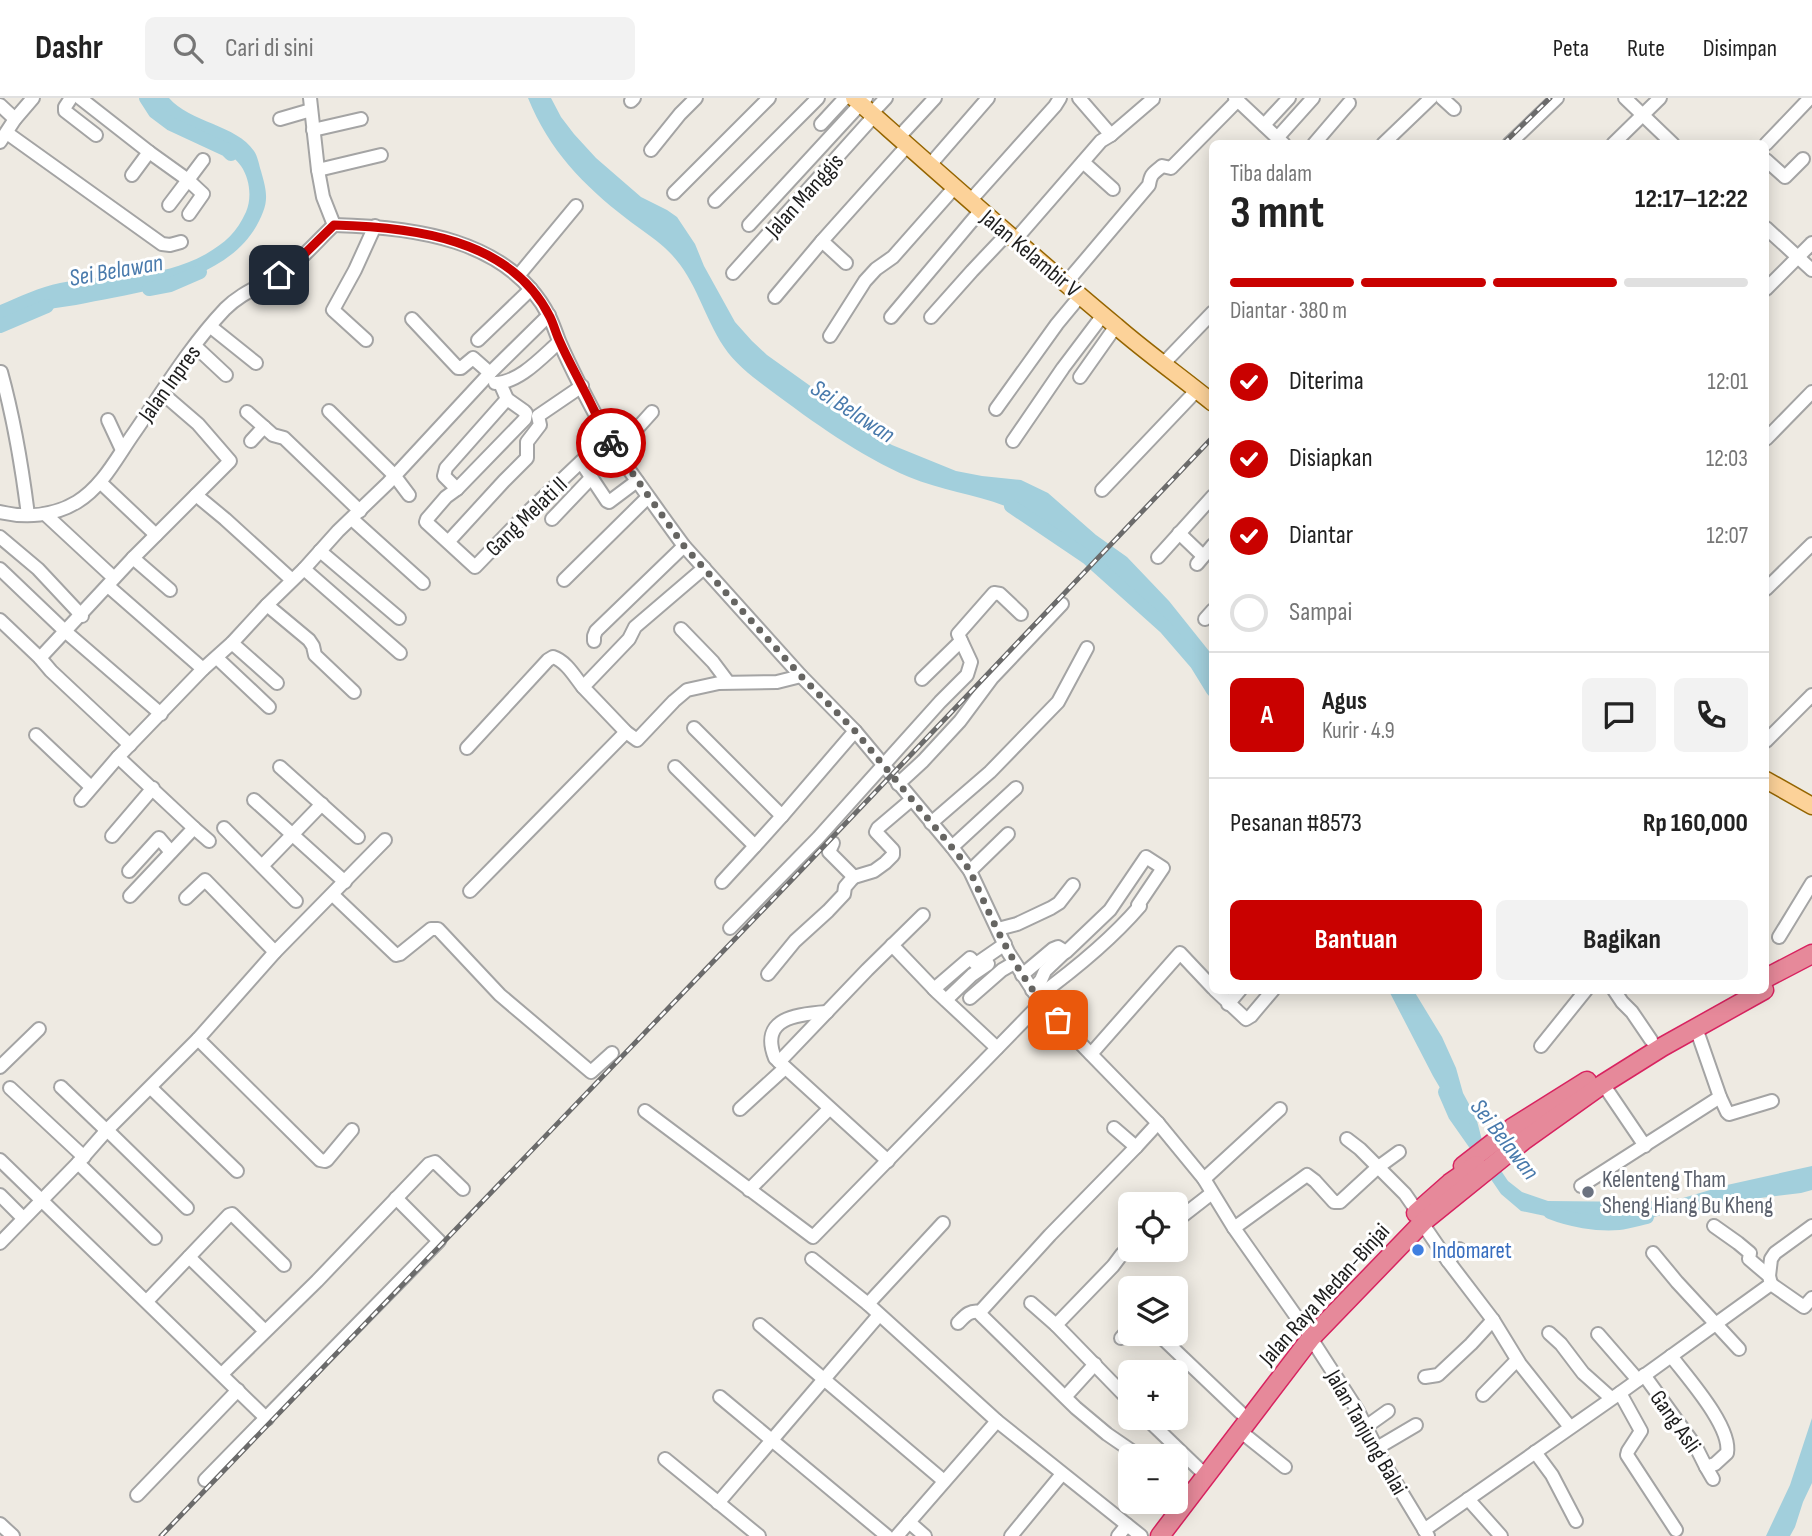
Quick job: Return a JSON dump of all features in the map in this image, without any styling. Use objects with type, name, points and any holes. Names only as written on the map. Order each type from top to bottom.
[{"type":"highway","points":[[1769,976],[1812,954]]},
{"type":"highway","points":[[1769,988],[1812,966]]},
{"type":"highway","points":[[1517,1134],[1535,1115],[1651,1040],[1736,994]]},
{"type":"highway","points":[[1517,1134],[1758,994]]},
{"type":"highway","name":"Jalan Raya Medan-Binjai","points":[[1160,1536],[1308,1333],[1468,1173],[1517,1134]]},
{"type":"highway","name":"Jalan Raya Medan-Binjai","points":[[1421,1219],[1450,1183],[1468,1173]]},
{"type":"highway","name":"Jalan Raya Medan-Binjai","points":[[1188,1482],[1241,1422]]},
{"type":"highway","name":"Jalan Raya Medan-Binjai","points":[[1149,1536],[1164,1514]]},
{"type":"main road","name":"Jalan Kelambir V","points":[[862,105],[1011,237],[1209,400]]},
{"type":"main road","points":[[1769,785],[1812,806]]},
{"type":"street","points":[[33,98],[3,137],[162,244],[170,246],[181,242]]},
{"type":"street","points":[[71,98],[65,111],[94,139],[109,120]]},
{"type":"street","points":[[80,98],[203,194],[189,215]]},
{"type":"street","points":[[651,150],[696,98]]},
{"type":"street","points":[[674,193],[769,98]]},
{"type":"street","points":[[715,201],[818,98]]},
{"type":"street","points":[[821,124],[862,105],[886,98]]},
{"type":"street","points":[[775,297],[903,142],[935,98]]},
{"type":"street","points":[[929,166],[988,98]]},
{"type":"street","points":[[891,317],[1060,98]]},
{"type":"street","points":[[1079,98],[1111,135]]},
{"type":"street","points":[[1264,125],[1289,98]]},
{"type":"street","points":[[1066,283],[1149,185],[1152,176],[1162,166],[1171,168],[1237,99],[1281,140],[1313,98]]},
{"type":"street","points":[[1387,140],[1431,98]]},
{"type":"street","points":[[1442,98],[1454,109]]},
{"type":"street","points":[[1513,140],[1557,98]]},
{"type":"street","points":[[1625,98],[1669,140]]},
{"type":"street","points":[[1617,140],[1660,98]]},
{"type":"street","points":[[1769,141],[1810,98]]},
{"type":"street","points":[[931,317],[972,271],[1011,237],[1101,141],[1153,99]]},
{"type":"street","points":[[1317,140],[1349,103]]},
{"type":"street","points":[[280,119],[310,104],[317,170],[323,197],[334,225]]},
{"type":"street","points":[[0,105],[15,119]]},
{"type":"street","points":[[749,225],[862,105]]},
{"type":"street","name":"Jalan Manggis","points":[[733,273],[862,105]]},
{"type":"street","points":[[313,130],[361,118]]},
{"type":"street","points":[[132,175],[149,152]]},
{"type":"street","points":[[317,170],[381,155]]},
{"type":"street","points":[[1769,163],[1785,177],[1802,159]]},
{"type":"street","points":[[169,205],[203,160]]},
{"type":"street","points":[[1083,162],[1113,189]]},
{"type":"street","points":[[830,336],[865,281],[893,257],[954,188]]},
{"type":"street","points":[[518,276],[576,206]]},
{"type":"street","name":"Jalan Tanjung Balai","points":[[334,225],[375,226],[459,242],[482,252],[518,276],[531,289],[549,315],[559,342],[616,452],[684,546],[801,676],[855,731],[952,847],[970,871],[1009,953],[1037,997],[1158,1123],[1204,1180],[1234,1228],[1308,1333],[1367,1426],[1385,1465],[1426,1533]]},
{"type":"street","name":"Jalan Inpres","points":[[3,517],[45,514],[78,502],[100,482],[195,346],[234,301],[291,267],[334,225]]},
{"type":"street","points":[[366,340],[333,310],[375,226]]},
{"type":"street","points":[[1769,231],[1812,270]]},
{"type":"street","points":[[822,241],[846,263]]},
{"type":"street","points":[[1769,286],[1812,243]]},
{"type":"street","points":[[478,340],[531,289]]},
{"type":"street","points":[[996,409],[1081,295]]},
{"type":"street","points":[[81,800],[118,757],[549,315]]},
{"type":"street","points":[[1013,441],[1103,315]]},
{"type":"street","points":[[1163,364],[1209,316]]},
{"type":"street","points":[[412,319],[458,368],[473,358],[487,377],[500,383],[508,399],[526,413],[525,419],[427,519],[428,524],[449,541],[527,458],[527,442],[541,424],[538,416],[582,386]]},
{"type":"street","points":[[1080,377],[1116,326]]},
{"type":"street","points":[[211,327],[256,363]]},
{"type":"street","points":[[500,383],[527,370],[559,342]]},
{"type":"street","points":[[195,346],[226,375]]},
{"type":"street","points":[[1,372],[23,474],[28,516]]},
{"type":"street","points":[[1102,490],[1197,390]]},
{"type":"street","points":[[40,658],[82,616],[133,558],[230,461],[198,424],[162,393]]},
{"type":"street","points":[[1769,436],[1812,393]]},
{"type":"street","points":[[457,489],[443,476],[444,470],[508,399]]},
{"type":"street","points":[[329,411],[394,475],[409,495]]},
{"type":"street","points":[[247,412],[274,435],[288,441],[423,583]]},
{"type":"street","points":[[616,452],[652,412]]},
{"type":"street","points":[[108,420],[122,450]]},
{"type":"street","points":[[251,441],[264,427]]},
{"type":"street","name":"Gang Melati II","points":[[449,541],[475,567],[607,437]]},
{"type":"street","points":[[581,462],[609,502],[637,481]]},
{"type":"street","points":[[552,519],[591,478]]},
{"type":"street","points":[[100,482],[156,535]]},
{"type":"street","points":[[196,495],[292,580]]},
{"type":"street","points":[[564,580],[649,497]]},
{"type":"street","points":[[1158,557],[1209,500]]},
{"type":"street","points":[[45,514],[111,582],[203,669]]},
{"type":"street","points":[[1180,533],[1200,560],[1209,550]]},
{"type":"street","points":[[0,537],[38,569],[82,616]]},
{"type":"street","points":[[1769,586],[1812,544]]},
{"type":"street","points":[[594,640],[596,631],[684,546]]},
{"type":"street","points":[[320,551],[399,618]]},
{"type":"street","points":[[133,558],[170,590]]},
{"type":"street","points":[[583,687],[629,639],[635,627],[704,568]]},
{"type":"street","points":[[0,569],[66,632],[161,714]]},
{"type":"street","points":[[21,587],[38,569]]},
{"type":"street","points":[[304,569],[400,653]]},
{"type":"street","points":[[730,928],[818,838],[967,675],[971,662],[958,634],[994,593],[1000,594],[1021,614]]},
{"type":"street","points":[[898,784],[952,730],[992,678],[1062,604]]},
{"type":"street","points":[[267,605],[309,640],[315,655],[354,692]]},
{"type":"street","points":[[0,620],[130,745]]},
{"type":"street","points":[[681,629],[728,682]]},
{"type":"street","points":[[922,679],[961,641]]},
{"type":"street","points":[[232,643],[277,683]]},
{"type":"street","points":[[931,823],[990,772],[1058,702],[1087,648]]},
{"type":"street","points":[[467,748],[553,657],[558,657],[583,687],[637,740],[681,694],[696,688],[728,682],[777,682],[801,676]]},
{"type":"street","points":[[217,658],[269,707]]},
{"type":"street","points":[[1769,738],[1812,695]]},
{"type":"street","points":[[694,728],[782,816]]},
{"type":"street","points":[[722,882],[855,731]]},
{"type":"street","points":[[470,891],[626,732]]},
{"type":"street","points":[[36,735],[90,787]]},
{"type":"street","points":[[118,757],[209,841]]},
{"type":"street","points":[[280,767],[358,837]]},
{"type":"street","points":[[675,767],[755,846]]},
{"type":"street","points":[[112,836],[153,788]]},
{"type":"street","points":[[952,847],[1016,788]]},
{"type":"street","points":[[254,800],[345,882]]},
{"type":"street","points":[[768,974],[795,941],[844,894],[845,887],[854,877],[874,870],[893,855],[892,850],[876,832],[911,800]]},
{"type":"street","points":[[262,866],[322,804]]},
{"type":"street","points":[[130,896],[194,828]]},
{"type":"street","points":[[224,828],[296,901]]},
{"type":"street","points":[[970,871],[1008,834]]},
{"type":"street","points":[[129,871],[158,839],[172,852]]},
{"type":"street","points":[[0,1243],[198,1039],[275,952],[385,840]]},
{"type":"street","points":[[833,843],[829,852],[854,877]]},
{"type":"street","points":[[645,1111],[813,1237],[997,1048],[1037,997],[1113,935],[1140,906],[1138,905],[1163,868],[1146,857],[1110,910],[1045,971],[1037,997]]},
{"type":"street","points":[[186,898],[205,880],[275,952]]},
{"type":"street","points":[[1779,937],[1812,883]]},
{"type":"street","points":[[998,929],[1017,924],[1051,908],[1059,903],[1073,884]]},
{"type":"street","points":[[1122,892],[1138,905]]},
{"type":"street","points":[[333,895],[396,955],[431,929],[438,929],[500,995],[591,1073],[612,1053]]},
{"type":"street","points":[[740,1109],[827,1012],[923,915]]},
{"type":"street","points":[[892,944],[934,989],[997,1048]]},
{"type":"street","points":[[1022,975],[1055,948],[1065,952]]},
{"type":"street","points":[[946,1000],[978,967],[1009,953]]},
{"type":"street","points":[[970,998],[1002,970],[1009,953]]},
{"type":"street","points":[[1091,1054],[1180,953],[1209,984]]},
{"type":"street","points":[[934,989],[971,958],[978,967]]},
{"type":"street","points":[[1219,994],[1246,1019],[1269,994]]},
{"type":"street","points":[[1228,1004],[1237,994]]},
{"type":"street","points":[[1541,1046],[1583,994]]},
{"type":"street","points":[[1617,994],[1651,1040]]},
{"type":"street","points":[[827,1012],[806,1014],[782,1021],[775,1027],[771,1035],[775,1058],[888,1161]]},
{"type":"street","points":[[1696,1028],[1720,1097],[1729,1114],[1772,1101]]},
{"type":"street","points":[[0,1067],[39,1029]]},
{"type":"street","points":[[198,1039],[320,1160],[327,1160],[352,1130]]},
{"type":"street","points":[[1603,1084],[1645,1146]]},
{"type":"street","points":[[61,1087],[187,1208]]},
{"type":"street","points":[[10,1088],[155,1238]]},
{"type":"street","points":[[151,1088],[237,1171]]},
{"type":"street","points":[[1581,1186],[1720,1097]]},
{"type":"street","points":[[750,1190],[829,1109]]},
{"type":"street","points":[[1204,1180],[1280,1110]]},
{"type":"street","points":[[980,1312],[1158,1123]]},
{"type":"street","points":[[1114,1128],[1136,1147]]},
{"type":"street","points":[[1347,1139],[1405,1195],[1448,1261],[1493,1320],[1517,1360],[1570,1427]]},
{"type":"street","points":[[1234,1228],[1307,1175],[1339,1202],[1399,1152]]},
{"type":"street","points":[[0,1160],[267,1419]]},
{"type":"street","points":[[222,1374],[432,1162],[463,1189]]},
{"type":"street","points":[[1188,1211],[1212,1192]]},
{"type":"street","points":[[0,1195],[23,1218]]},
{"type":"street","points":[[205,1480],[439,1241],[396,1198]]},
{"type":"street","points":[[147,1301],[229,1214],[284,1265]]},
{"type":"street","points":[[868,1304],[943,1223]]},
{"type":"street","points":[[1714,1226],[1744,1248],[1750,1254],[1749,1259],[1770,1280],[1804,1307],[1812,1297]]},
{"type":"street","points":[[1426,1533],[1468,1499],[1716,1325],[1770,1280],[1771,1259],[1775,1252],[1812,1226]]},
{"type":"street","points":[[1448,1261],[1460,1249]]},
{"type":"street","points":[[1653,1253],[1740,1349]]},
{"type":"street","points":[[188,1257],[265,1331]]},
{"type":"street","points":[[812,1259],[868,1304],[997,1421],[1141,1536]]},
{"type":"street","points":[[1056,1325],[1118,1259]]},
{"type":"street","points":[[1031,1303],[1118,1388]]},
{"type":"street","points":[[958,1323],[968,1313],[980,1312]]},
{"type":"street","points":[[980,1312],[1076,1408],[1122,1444]]},
{"type":"street","points":[[718,1503],[879,1315]]},
{"type":"street","points":[[1425,1377],[1438,1375],[1471,1345],[1493,1320]]},
{"type":"street","points":[[760,1325],[944,1481]]},
{"type":"street","points":[[1549,1333],[1583,1373],[1616,1396],[1641,1432],[1627,1455],[1676,1530]]},
{"type":"street","name":"Gang Asli","points":[[1598,1334],[1675,1417],[1692,1440],[1710,1473],[1727,1453],[1728,1445],[1717,1418],[1671,1356]]},
{"type":"street","points":[[1169,1346],[1284,1467]]},
{"type":"street","points":[[1483,1395],[1517,1360]]},
{"type":"street","points":[[1066,1396],[1095,1364]]},
{"type":"street","points":[[137,1495],[238,1390]]},
{"type":"street","points":[[720,1397],[887,1536]]},
{"type":"street","points":[[1367,1426],[1388,1411]]},
{"type":"street","points":[[897,1536],[997,1421]]},
{"type":"street","points":[[1377,1448],[1416,1425]]},
{"type":"street","points":[[1158,1430],[1199,1469]]},
{"type":"street","points":[[1535,1452],[1552,1475],[1576,1521]]},
{"type":"street","points":[[665,1459],[759,1536]]},
{"type":"street","points":[[1011,1536],[1062,1474]]},
{"type":"street","points":[[1468,1499],[1501,1536]]},
{"type":"street","points":[[909,1522],[925,1536]]},
{"type":"street","points":[[0,1524],[13,1536]]},
{"type":"street","points":[[1118,1536],[1127,1525]]},
{"type":"water","name":"Sei Belawan","points":[[145,98],[169,98],[188,113],[236,135],[254,151],[266,196],[263,212],[250,236],[232,254],[209,269],[183,280],[128,295],[29,313],[0,328],[0,305],[60,283],[152,272],[188,263],[219,246],[239,225],[248,207],[249,195],[248,183],[241,166],[226,151],[174,122]]},
{"type":"water","name":"Sei Belawan","points":[[528,98],[551,98],[561,117],[596,158],[641,197],[677,217],[695,244],[735,322],[767,355],[837,405],[869,432],[892,445],[956,471],[1021,480],[1048,493],[1096,535],[1127,557],[1169,601],[1209,651],[1209,695],[1199,667],[1180,642],[1118,582],[1063,538],[1005,506],[945,489],[891,469],[820,426],[745,370],[724,347],[676,259],[582,179],[557,150],[536,117]]},
{"type":"water","name":"Sei Belawan","points":[[1391,994],[1416,994],[1442,1037],[1456,1068],[1463,1093],[1476,1117],[1483,1144],[1508,1181],[1522,1192],[1548,1201],[1647,1202],[1683,1198],[1812,1166],[1812,1190],[1752,1199],[1730,1199],[1713,1213],[1695,1215],[1682,1212],[1639,1221],[1550,1217],[1521,1211],[1501,1194],[1473,1153],[1471,1134],[1433,1076]]},
{"type":"water","points":[[1812,1418],[1812,1483],[1795,1527],[1790,1536],[1766,1536],[1790,1485]]},
{"type":"waterway","name":"Sei Belawan","points":[[146,98],[155,112],[171,124],[231,154]]},
{"type":"waterway","name":"Sei Belawan","points":[[149,289],[170,285],[200,272]]},
{"type":"waterway","name":"Sei Belawan","points":[[0,326],[47,306]]},
{"type":"waterway","name":"Sei Belawan","points":[[1011,506],[1088,558],[1165,627],[1197,664],[1209,684]]},
{"type":"waterway","name":"Sei Belawan","points":[[1445,1092],[1455,1115],[1481,1152]]},
{"type":"waterway","name":"Sei Belawan","points":[[1550,1212],[1575,1220],[1602,1223],[1622,1223],[1647,1217]]},
{"type":"railway","points":[[1507,140],[1550,98]]},
{"type":"railway","points":[[161,1536],[1209,441]]},
{"type":"way so far","points":[[611,443],[684,546],[801,676],[855,731],[964,862],[1014,963],[1041,1003],[1058,1020]]},
{"type":"place","name":"Kelenteng Tham Sheng Hiang Bu Kheng","points":[[1588,1192]]},
{"type":"place","name":"Indomaret","points":[[1418,1250]]},
{"type":"route","points":[[279,275],[291,267],[334,225],[375,226],[446,238],[482,252],[515,273],[531,289],[549,315],[559,342],[611,443]]}]
